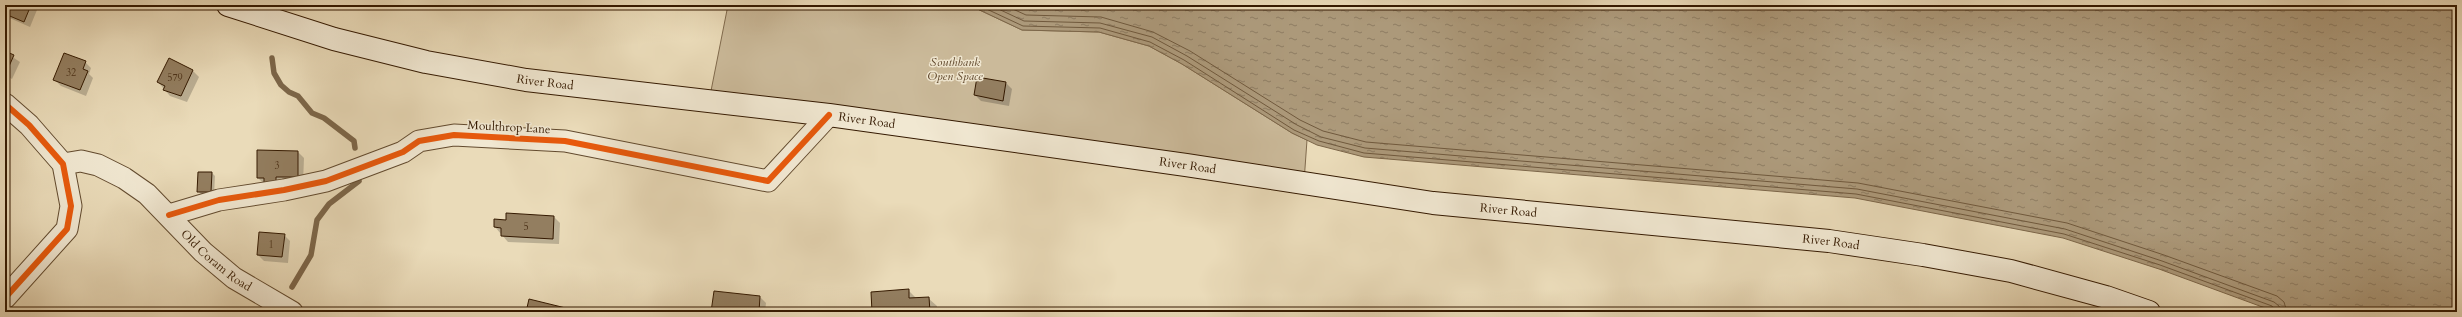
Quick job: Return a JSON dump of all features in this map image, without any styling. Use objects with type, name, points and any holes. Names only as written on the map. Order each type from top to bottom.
[{"type":"main road","name":"River Road","points":[[228,5],[334,39],[426,62],[511,77],[829,115],[1186,165],[1433,203],[1829,241],[1923,255],[2011,271],[2106,297],[2149,312]]},
{"type":"street","points":[[5,104],[29,125],[63,164],[71,206],[67,229],[5,298]]},
{"type":"street","name":"Moulthrop Lane","points":[[169,215],[219,200],[284,190],[326,181],[403,152],[419,141],[454,135],[564,142],[768,181],[829,115]]},
{"type":"street","name":"Old Coram Road","points":[[63,164],[81,161],[98,165],[124,178],[147,194],[169,215],[203,252],[234,278],[292,312]]},
{"type":"green space","name":"Southbank Open Space","points":[[728,5],[969,5],[1022,30],[1099,32],[1149,46],[1182,64],[1292,133],[1307,140],[1304,182],[709,101]]},
{"type":"water","points":[[969,5],[2457,5],[2457,312],[2276,312],[2159,269],[2063,238],[1855,198],[1364,157],[1317,145],[1292,133],[1182,64],[1149,46],[1099,32],[1022,30]]},
{"type":"building","points":[[5,5],[31,5],[24,22],[5,14]]},
{"type":"building","points":[[5,51],[14,55],[6,73],[5,73]]},
{"type":"building","points":[[64,53],[86,61],[83,69],[88,71],[80,90],[53,80]]},
{"type":"building","points":[[169,58],[193,70],[181,96],[163,90],[165,86],[157,82]]},
{"type":"building","points":[[977,77],[1006,82],[1003,101],[974,95]]},
{"type":"building","points":[[257,150],[298,151],[298,177],[276,177],[276,185],[264,185],[264,178],[257,178]]},
{"type":"building","points":[[198,172],[212,172],[211,192],[197,192]]},
{"type":"building","points":[[506,213],[554,216],[553,239],[501,236],[501,228],[494,227],[494,219],[506,220]]},
{"type":"building","points":[[259,232],[285,234],[282,257],[257,255]]},
{"type":"building","points":[[909,289],[909,298],[929,297],[930,312],[872,312],[871,292]]},
{"type":"building","points":[[714,291],[760,296],[759,312],[711,312]]},
{"type":"building","points":[[529,299],[582,312],[526,312]]},
{"type":"waterway","points":[[272,58],[274,73],[281,85],[289,92],[298,96],[312,113],[324,118],[354,141],[355,148]]},
{"type":"waterway","points":[[292,287],[311,255],[317,220],[329,204],[359,181]]},
{"type":"cycle path","points":[[5,104],[29,125],[63,164],[71,206],[67,229],[5,298]]},
{"type":"cycle path","points":[[169,215],[219,200],[284,190],[326,181],[403,152],[419,141],[454,135],[565,141],[768,181],[829,115]]}]
